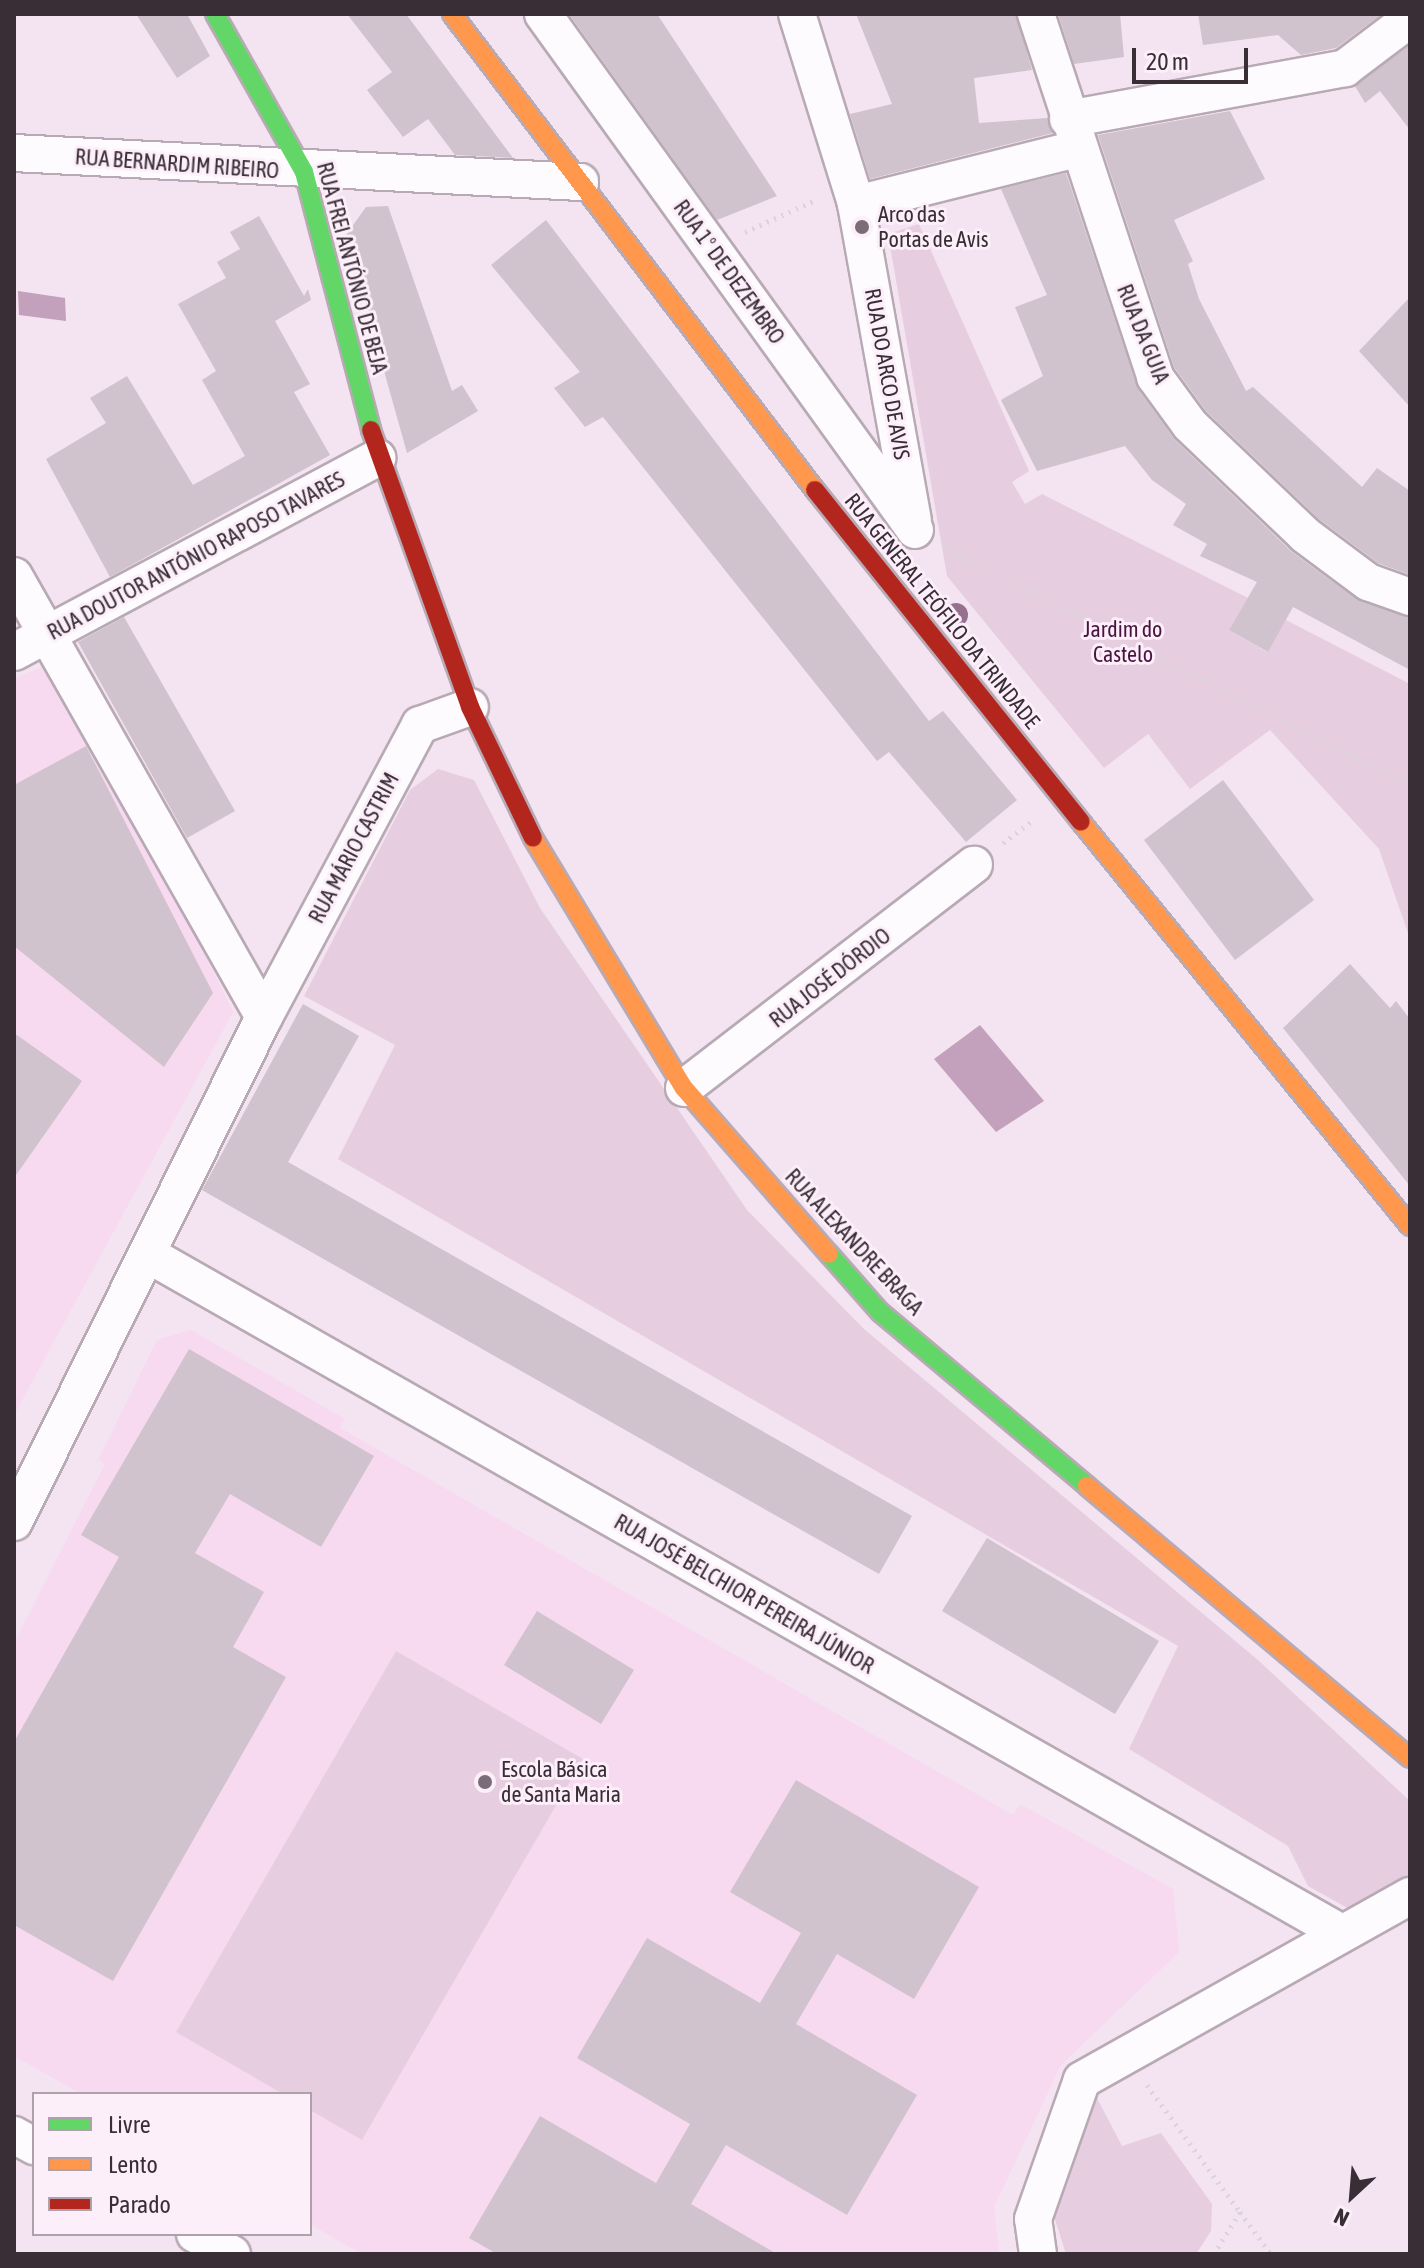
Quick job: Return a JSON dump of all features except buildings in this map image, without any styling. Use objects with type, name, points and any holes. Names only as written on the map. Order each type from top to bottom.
[{"type":"street","name":"RUA FREI ANTÓNIO DE BEJA","points":[[215,14],[304,172],[378,458],[470,707]]},
{"type":"street","name":"RUA GENERAL TEÓFILO DA TRINDADE","points":[[452,14],[871,564],[1410,1226]]},
{"type":"street","name":"RUA 1° DE DEZEMBRO","points":[[543,14],[915,530]]},
{"type":"street","name":"RUA DO ARCO DE AVIS","points":[[797,14],[854,194],[915,530]]},
{"type":"street","name":"RUA DA GUIA","points":[[1036,14],[1072,134],[1155,377],[1190,425],[1305,535],[1368,582],[1410,597]]},
{"type":"street","points":[[854,194],[1072,134],[1345,68],[1410,19]]},
{"type":"street","name":"RUA BERNARDIM RIBEIRO","points":[[14,153],[304,172],[580,182]]},
{"type":"street","name":"RUA DOUTOR ANTÓNIO RAPOSO TAVARES","points":[[14,652],[378,458]]},
{"type":"street","points":[[871,564],[915,530]]},
{"type":"street","points":[[14,576],[52,634],[264,1017]]},
{"type":"street","name":"RUA MÁRIO CASTRIM","points":[[14,1522],[149,1255],[264,1017],[420,725],[470,707]]},
{"type":"street","name":"RUA ALEXANDRE BRAGA","points":[[470,707],[534,840],[684,1088],[880,1312],[1410,1758]]},
{"type":"street","name":"RUA JOSÉ DÓRDIO","points":[[684,1088],[974,865]]},
{"type":"street","name":"RUA JOSÉ BELCHIOR PEREIRA JÚNIOR","points":[[149,1255],[1340,1932]]},
{"type":"street","points":[[1038,2254],[1033,2219],[1082,2080],[1340,1932],[1410,1896]]},
{"type":"street","points":[[14,2135],[32,2145]]},
{"type":"street","points":[[199,2236],[232,2254]]},
{"type":"path","points":[[711,247],[854,194]]},
{"type":"path","points":[[915,530],[1410,786]]},
{"type":"path","points":[[974,865],[1062,799]]},
{"type":"path","points":[[1144,2081],[1271,2254]]},
{"type":"path","points":[[1214,2254],[1240,2212]]},
{"type":"shaded area","points":[[18,291],[65,298],[66,321],[19,315]]},
{"type":"shaded area","points":[[60,659],[233,1012],[14,1415],[14,679]]},
{"type":"shaded area","points":[[980,1025],[1044,1101],[996,1132],[934,1059]]},
{"type":"shaded area","name":"Escola Básica de Santa Maria","points":[[191,1330],[345,1419],[340,1428],[1013,1815],[1020,1804],[1173,1889],[1179,1952],[1061,2065],[994,2207],[999,2254],[362,2254],[312,2225],[312,2092],[77,2092],[14,2056],[14,1643],[105,1464],[98,1460],[157,1340]]},
{"type":"green space","name":"Jardim do Castelo","points":[[919,224],[1029,471],[1012,482],[1025,504],[1042,494],[1248,598],[1229,630],[1267,652],[1286,620],[1410,684],[1410,939],[1379,849],[1270,730],[1190,789],[1148,734],[1104,768],[947,576],[888,234]]},
{"type":"green space","points":[[438,769],[474,780],[540,908],[747,1210],[864,1329],[1258,1660],[1410,1801],[1410,1879],[1353,1911],[1308,1886],[1288,1846],[1129,1749],[1178,1646],[338,1159],[395,1045],[304,996],[410,790]]},
{"type":"green space","points":[[396,1651],[583,1759],[362,2140],[312,2111],[312,2092],[280,2092],[176,2032]]},
{"type":"green space","points":[[1097,2098],[1122,2146],[1161,2133],[1212,2204],[1211,2231],[1196,2254],[1066,2254],[1054,2216]]},
{"type":"traffic: fast","points":[[215,14],[304,172],[371,430]]},
{"type":"traffic: fast","points":[[829,1254],[880,1312],[1087,1486]]},
{"type":"traffic: slow","points":[[452,14],[815,490]]},
{"type":"traffic: slow","points":[[1081,822],[1410,1226]]},
{"type":"traffic: slow","points":[[533,838],[684,1088],[829,1254]]},
{"type":"traffic: slow","points":[[1087,1486],[1410,1758]]},
{"type":"traffic: jam","points":[[371,430],[470,707],[533,838]]},
{"type":"traffic: jam","points":[[815,490],[1081,822]]},
{"type":"place","name":"Arco das Portas de Avis","points":[[862,227]]},
{"type":"place","name":"Escola Básica de Santa Maria","points":[[485,1782]]}]
